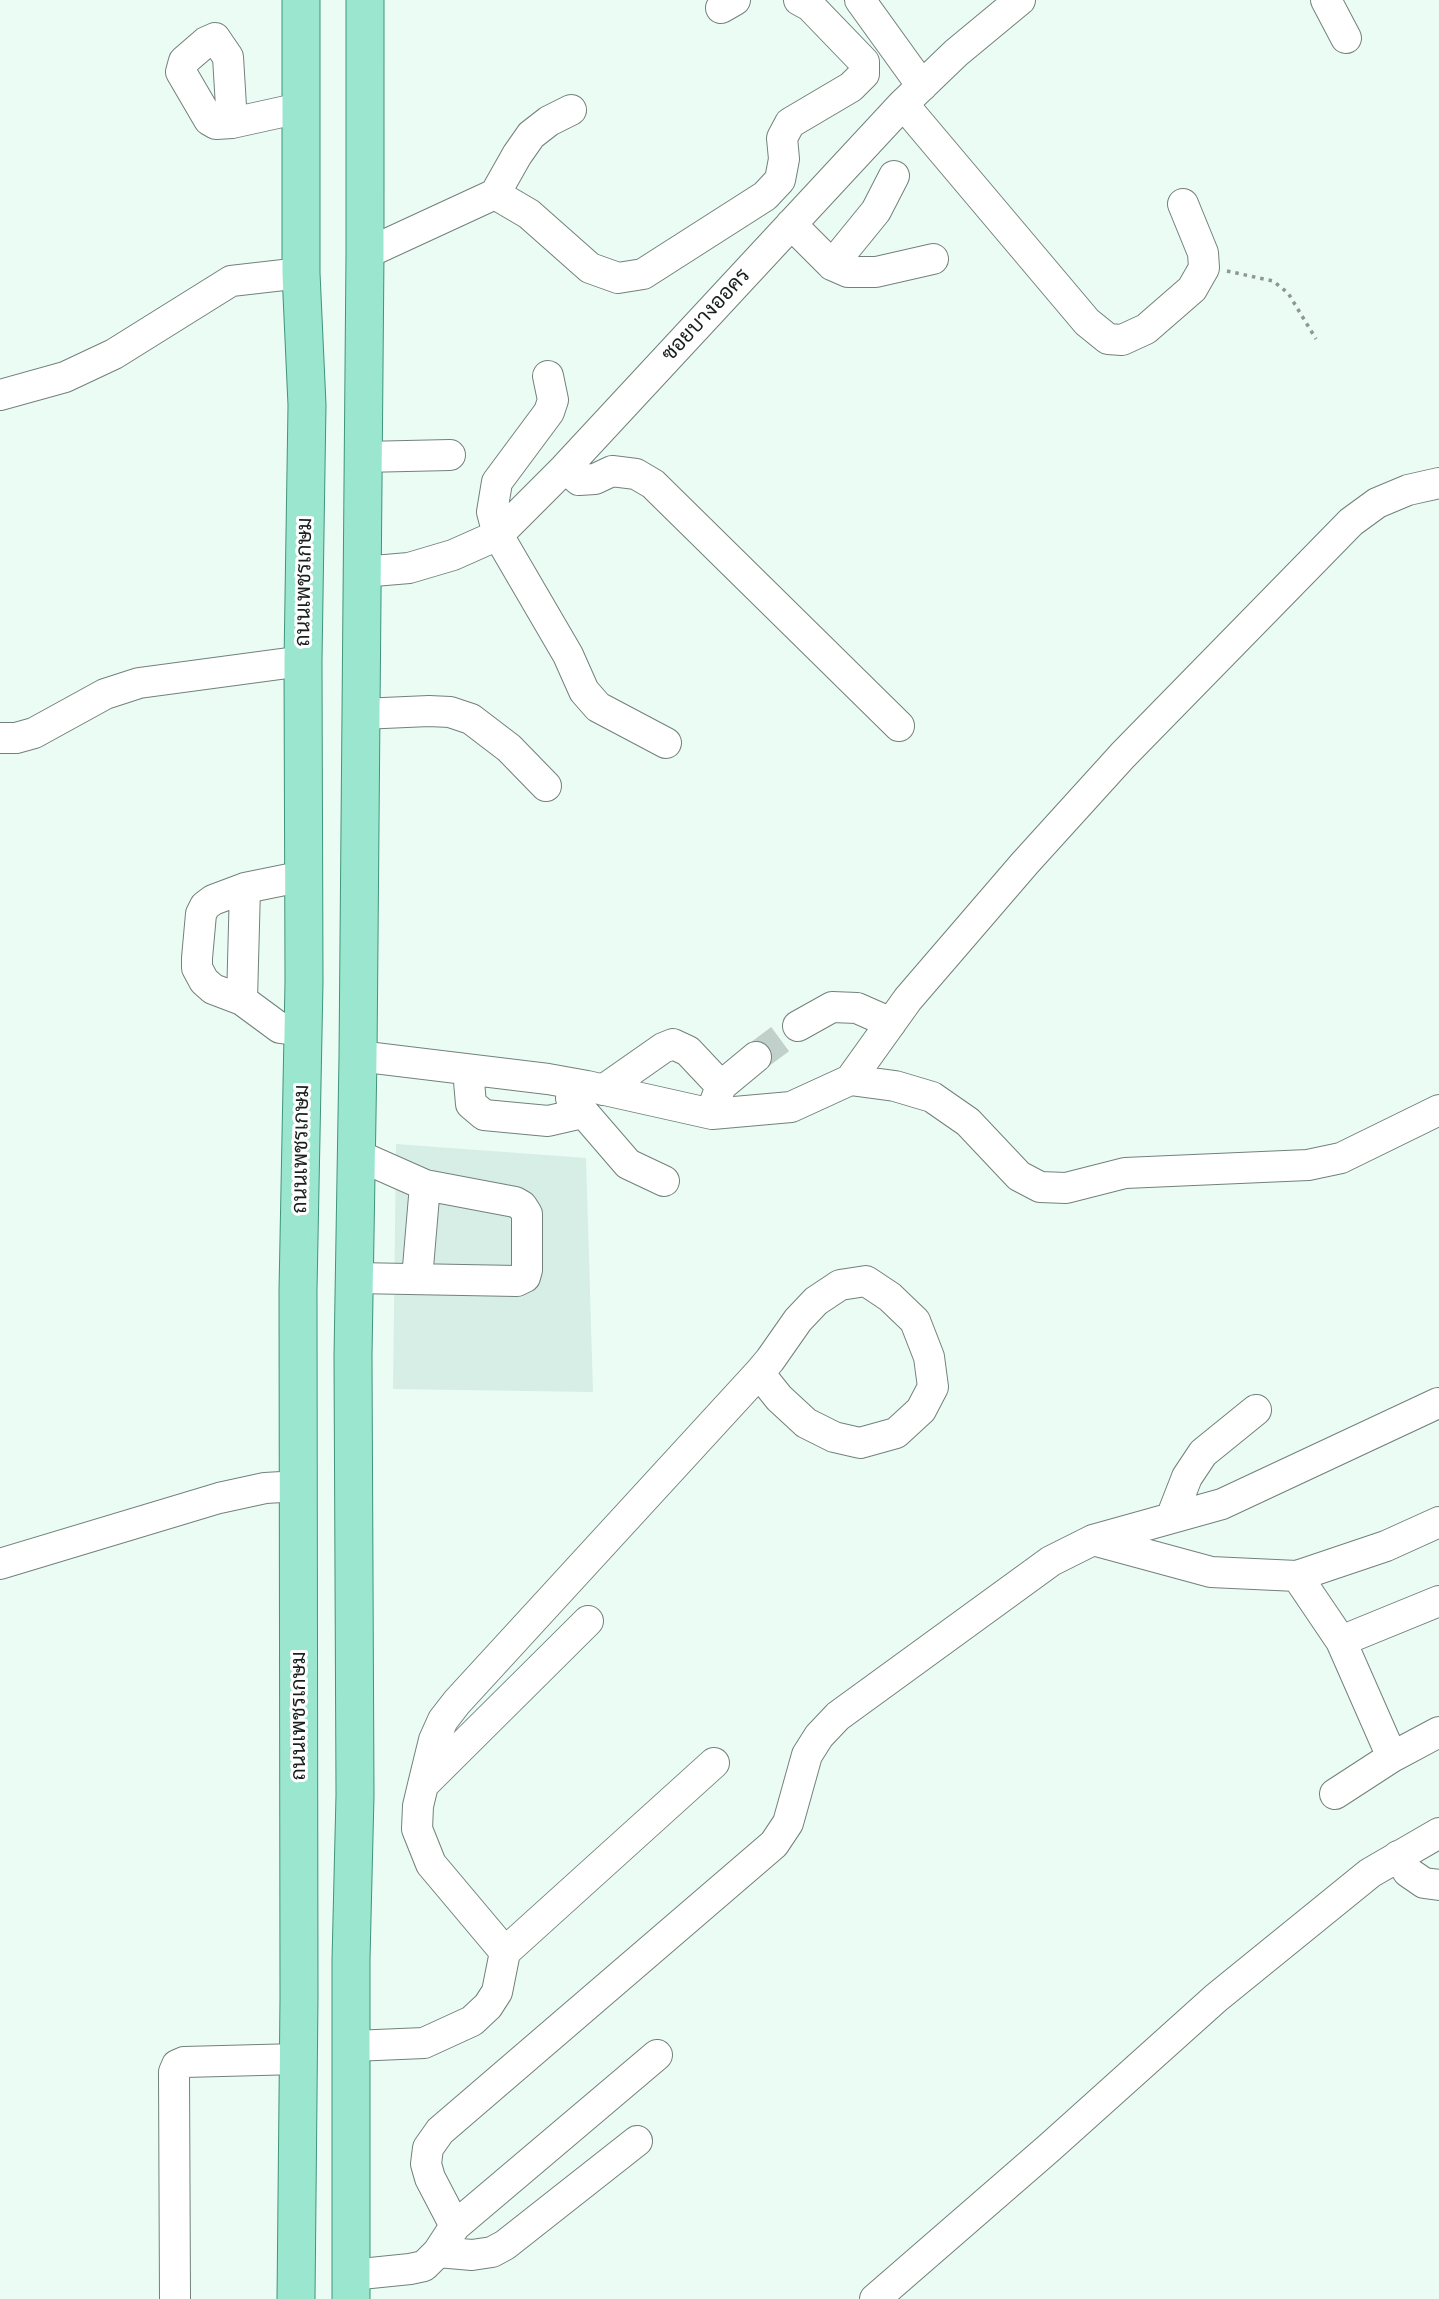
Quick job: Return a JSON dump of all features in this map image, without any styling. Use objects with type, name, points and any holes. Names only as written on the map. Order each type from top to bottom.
[{"type":"main road","name":"ถนนเพชรเกษม","points":[[296,2299],[298,1290],[303,1031],[303,661],[307,405],[301,273],[301,0]]},
{"type":"main road","points":[[351,2287],[355,1154],[365,254],[365,0]]},
{"type":"street","points":[[495,194],[529,214],[590,268],[618,278],[642,274],[743,210],[765,195],[780,180],[784,159],[782,138],[790,123],[851,87],[864,74],[864,62],[810,6],[799,0]]},
{"type":"street","points":[[860,0],[913,95],[1087,322],[1108,339],[1122,340],[1146,329],[1192,289],[1204,268],[1203,253],[1182,204]]},
{"type":"street","name":"ซอยบางออคร","points":[[362,572],[410,568],[453,555],[498,535],[565,468],[913,95],[956,53],[1020,0]]},
{"type":"street","points":[[1326,0],[1346,38]]},
{"type":"street","points":[[232,123],[300,107]]},
{"type":"street","points":[[365,254],[495,194],[531,135],[549,121],[571,110]]},
{"type":"street","points":[[832,265],[876,211],[894,176]]},
{"type":"street","points":[[791,223],[832,265],[848,272],[876,272],[933,259]]},
{"type":"street","points":[[0,395],[65,377],[114,354],[230,281],[301,273]]},
{"type":"street","points":[[548,376],[553,400],[549,412],[497,482],[492,513],[498,535],[568,655],[584,691],[598,707],[666,743]]},
{"type":"street","points":[[363,457],[450,455]]},
{"type":"street","points":[[565,468],[579,480],[595,479],[612,471],[636,474],[653,484],[899,726]]},
{"type":"street","points":[[358,1056],[558,1081],[603,1090],[791,1107],[850,1080],[908,999],[1025,863],[1114,765],[1351,523],[1377,503],[1408,490],[1439,483]]},
{"type":"street","points":[[0,738],[16,738],[34,733],[105,694],[139,683],[303,661]]},
{"type":"street","points":[[360,714],[429,711],[450,712],[471,719],[509,748],[546,786]]},
{"type":"street","points":[[303,1031],[280,1028],[242,1000],[213,989],[204,981],[197,968],[197,958],[201,914],[205,906],[222,895],[245,888],[304,876]]},
{"type":"street","points":[[242,1000],[245,888]]},
{"type":"street","points":[[798,1026],[832,1007],[857,1009],[891,1023]]},
{"type":"street","points":[[603,1090],[663,1048],[673,1044],[688,1051],[717,1100]]},
{"type":"street","points":[[717,1100],[756,1057]]},
{"type":"street","points":[[468,1070],[471,1104],[484,1115],[548,1121],[583,1113]]},
{"type":"street","points":[[850,1080],[895,1086],[932,1097],[968,1122],[1018,1176],[1040,1187],[1066,1188],[1125,1173],[1308,1166],[1341,1158],[1439,1110]]},
{"type":"street","points":[[558,1081],[628,1164],[664,1181]]},
{"type":"street","points":[[355,1154],[425,1185],[515,1202],[522,1206],[527,1214],[527,1270],[525,1277],[517,1281],[355,1278]]},
{"type":"street","points":[[417,1279],[425,1185]]},
{"type":"street","points":[[505,1951],[431,1864],[417,1829],[418,1806],[423,1785],[434,1740],[443,1720],[759,1373],[798,1320],[816,1301],[840,1285],[866,1281],[891,1297],[915,1321],[929,1357],[933,1387],[921,1410],[896,1433],[860,1443],[834,1437],[806,1423],[779,1398],[759,1373]]},
{"type":"street","points":[[455,2226],[430,2178],[426,2164],[428,2148],[440,2131],[774,1844],[789,1823],[807,1755],[819,1736],[838,1716],[1021,1581],[1051,1561],[1093,1539],[1222,1504],[1438,1403]]},
{"type":"street","points":[[1171,1518],[1187,1477],[1203,1453],[1256,1410]]},
{"type":"street","points":[[0,1564],[219,1498],[265,1488],[299,1486]]},
{"type":"street","points":[[1093,1539],[1211,1573],[1297,1576],[1386,1546],[1439,1522]]},
{"type":"street","points":[[1297,1576],[1341,1641],[1392,1757]]},
{"type":"street","points":[[1341,1641],[1439,1601]]},
{"type":"street","points":[[423,1785],[588,1621]]},
{"type":"street","points":[[1335,1794],[1392,1757],[1439,1732]]},
{"type":"street","points":[[353,2046],[424,2043],[472,2021],[488,2006],[497,1992],[505,1951],[714,1763]]},
{"type":"street","points":[[875,2299],[1216,1998],[1370,1873],[1439,1833]]},
{"type":"street","points":[[1398,1856],[1408,1872],[1424,1883],[1439,1885]]},
{"type":"street","points":[[351,2287],[424,2266],[438,2252],[455,2226],[657,2055]]},
{"type":"street","points":[[175,2299],[174,2072],[177,2066],[184,2062],[298,2059]]},
{"type":"street","points":[[438,2252],[472,2255],[492,2252],[505,2245],[637,2141]]},
{"type":"path","points":[[1204,268],[1273,281],[1288,293],[1317,339]]},
{"type":"shaded area","points":[[396,1144],[586,1158],[593,1392],[393,1389]]},
{"type":"tunnel","points":[[756,1057],[798,1026]]}]
